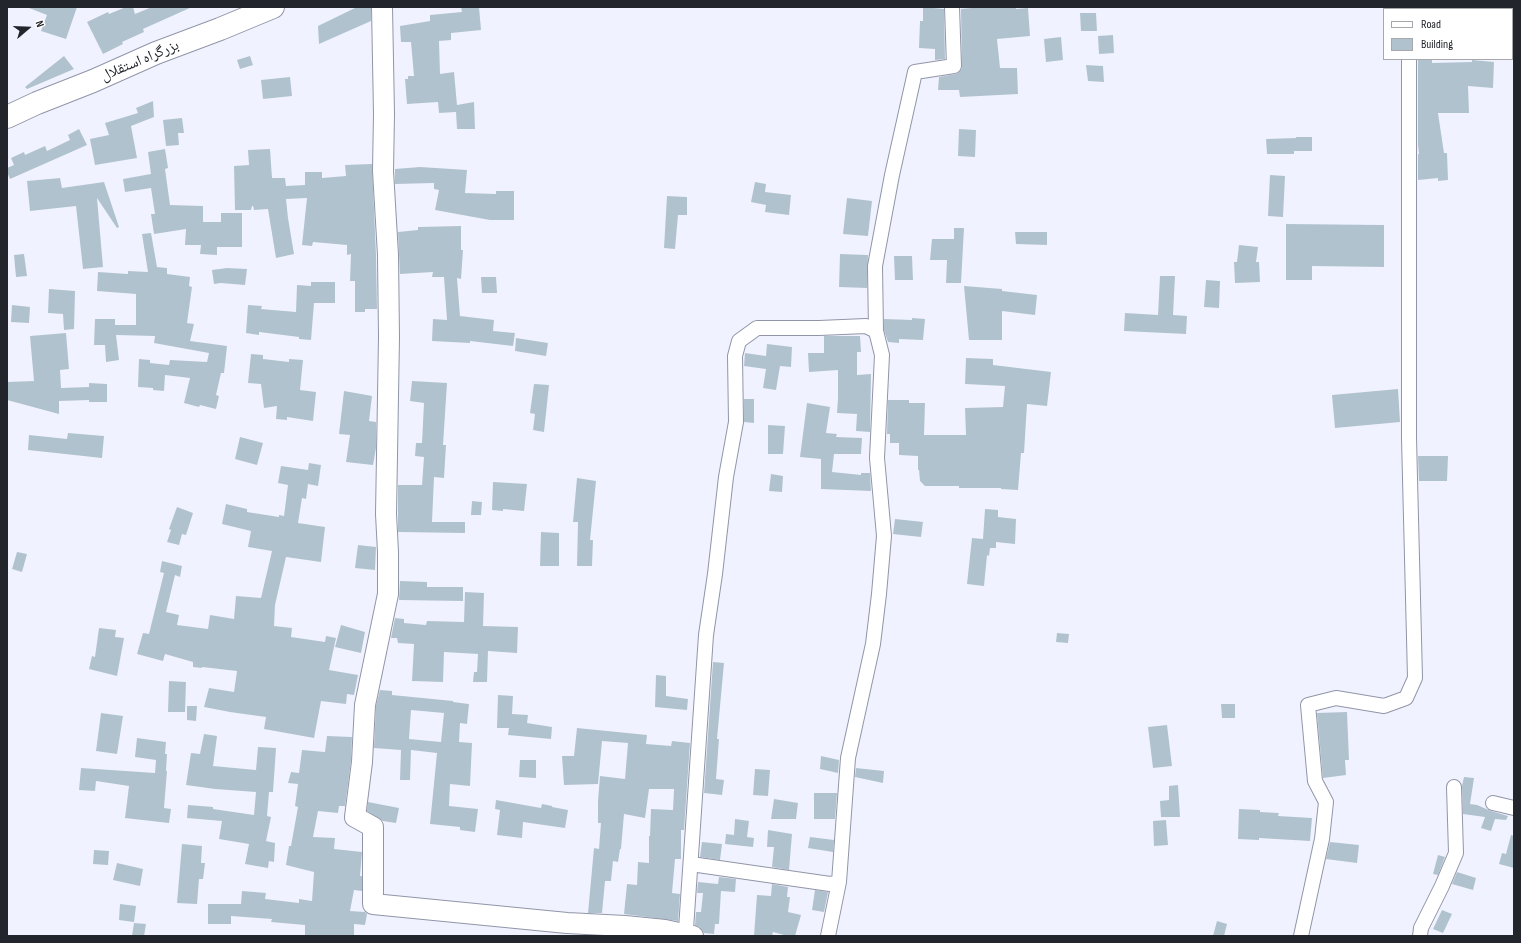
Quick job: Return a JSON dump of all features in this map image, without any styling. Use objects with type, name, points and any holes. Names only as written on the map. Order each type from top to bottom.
[{"type":"highway","name":"بزرگراه استقلال","points":[[7,116],[93,81],[156,53],[220,30],[273,7]]},
{"type":"street","points":[[382,7],[384,114],[383,171],[388,255],[389,337],[386,514],[388,594],[365,705],[362,762],[356,817],[373,827],[374,904],[567,923],[665,930],[693,936]]},
{"type":"street","points":[[828,936],[839,882],[848,758],[873,644],[880,594],[884,536],[877,458],[882,355],[876,332],[875,266],[892,176],[915,72],[954,66],[952,7]]},
{"type":"street","points":[[1300,936],[1322,839],[1326,802],[1316,781],[1308,705],[1336,698],[1384,706],[1406,698],[1415,678],[1409,438],[1409,60]]},
{"type":"street","points":[[693,936],[686,929],[706,635],[715,574],[726,477],[736,422],[735,356],[739,341],[757,328],[866,326],[876,332]]},
{"type":"street","points":[[1420,936],[1421,928],[1442,886],[1456,853],[1454,787]]},
{"type":"street","points":[[1493,803],[1514,808]]},
{"type":"street","points":[[691,864],[830,884],[839,882]]},
{"type":"building","points":[[29,7],[77,7],[66,39],[41,31],[47,15]]},
{"type":"building","points":[[126,7],[133,7],[135,14],[152,7],[192,7],[143,29],[144,32],[122,42],[123,44],[103,54],[87,22],[108,12],[109,14]]},
{"type":"building","points":[[357,7],[371,7],[371,21],[319,44],[318,26]]},
{"type":"building","points":[[461,7],[479,7],[481,30],[451,33],[451,40],[439,41],[440,74],[454,72],[457,105],[474,102],[475,129],[457,129],[456,112],[439,113],[438,102],[407,104],[405,79],[408,79],[408,76],[414,76],[411,42],[401,42],[400,26],[430,21],[430,15],[462,12]]},
{"type":"building","points":[[923,7],[944,9],[945,59],[935,60],[935,49],[919,48],[920,21],[923,21]]},
{"type":"building","points":[[982,7],[1016,7],[1016,9],[1028,8],[1030,36],[997,39],[1000,68],[1017,68],[1018,94],[960,97],[959,90],[938,90],[939,77],[956,74],[962,69],[961,9]]},
{"type":"building","points":[[1080,13],[1096,13],[1097,31],[1081,31]]},
{"type":"building","points":[[1113,35],[1114,53],[1099,54],[1098,36]]},
{"type":"building","points":[[1061,37],[1063,60],[1046,62],[1044,39]]},
{"type":"building","points":[[64,56],[74,69],[27,89],[25,87]]},
{"type":"building","points":[[250,56],[253,65],[240,69],[237,60]]},
{"type":"building","points":[[1418,60],[1432,60],[1432,63],[1472,62],[1472,60],[1494,62],[1493,88],[1468,86],[1469,113],[1438,113],[1444,153],[1447,153],[1448,180],[1438,181],[1438,178],[1418,180]]},
{"type":"building","points":[[1086,65],[1103,66],[1104,82],[1088,81]]},
{"type":"building","points":[[290,77],[292,96],[263,99],[261,80]]},
{"type":"building","points":[[153,101],[154,117],[131,126],[137,158],[95,165],[90,139],[109,135],[105,123],[138,113],[136,108]]},
{"type":"building","points":[[182,118],[184,133],[178,133],[179,145],[166,146],[163,120]]},
{"type":"building","points":[[79,129],[87,145],[10,179],[7,168],[14,165],[11,158],[24,152],[25,155],[45,146],[47,151],[70,140],[68,135]]},
{"type":"building","points":[[959,129],[976,130],[975,157],[958,156]]},
{"type":"building","points":[[1312,137],[1312,151],[1294,151],[1294,154],[1267,154],[1266,139]]},
{"type":"building","points":[[165,149],[168,168],[165,169],[170,205],[203,206],[203,222],[221,222],[221,213],[242,213],[242,247],[217,247],[217,255],[200,254],[201,245],[185,245],[186,229],[154,234],[151,214],[155,214],[151,188],[125,192],[123,179],[151,174],[148,152]]},
{"type":"building","points":[[270,149],[272,178],[285,178],[286,186],[305,185],[305,172],[322,172],[322,178],[346,176],[345,165],[372,164],[377,309],[365,309],[365,312],[355,312],[355,281],[350,281],[351,254],[347,255],[347,245],[313,242],[312,246],[302,245],[307,198],[286,199],[294,254],[276,258],[268,209],[254,210],[252,206],[251,210],[235,210],[234,166],[249,165],[248,150]]},
{"type":"building","points":[[420,167],[467,170],[465,193],[496,194],[496,191],[514,191],[514,220],[490,220],[435,210],[439,190],[434,189],[434,183],[395,184],[395,169]]},
{"type":"building","points":[[1270,175],[1285,176],[1283,217],[1268,216]]},
{"type":"building","points":[[60,178],[62,188],[104,182],[119,227],[117,228],[97,198],[103,267],[83,269],[76,206],[30,211],[27,181]]},
{"type":"building","points":[[755,182],[766,184],[765,192],[791,195],[789,215],[765,212],[766,205],[751,202]]},
{"type":"building","points":[[667,196],[687,197],[687,215],[678,215],[675,249],[664,248]]},
{"type":"building","points":[[847,198],[872,201],[868,236],[843,234]]},
{"type":"building","points":[[1286,224],[1384,225],[1384,267],[1312,266],[1312,280],[1286,280]]},
{"type":"building","points":[[461,226],[461,250],[463,250],[461,279],[457,278],[460,316],[494,320],[493,331],[515,333],[513,346],[470,341],[470,343],[432,341],[433,319],[447,320],[444,277],[432,277],[433,272],[400,274],[398,232],[418,230],[418,227]]},
{"type":"building","points":[[954,228],[964,228],[961,283],[946,283],[947,260],[930,260],[932,239],[954,239]]},
{"type":"building","points":[[1015,232],[1047,232],[1047,245],[1016,244]]},
{"type":"building","points":[[151,233],[157,267],[167,268],[167,274],[190,277],[189,286],[192,287],[187,323],[194,324],[190,341],[227,346],[224,373],[221,373],[216,395],[219,396],[216,409],[184,403],[190,378],[165,375],[164,391],[153,390],[153,388],[138,387],[139,359],[150,360],[150,363],[169,365],[170,360],[207,362],[209,353],[154,343],[155,336],[116,335],[119,360],[106,362],[105,345],[94,345],[95,319],[115,319],[115,325],[136,325],[136,294],[97,291],[98,272],[128,274],[128,271],[148,272],[142,234]]},
{"type":"building","points":[[1239,245],[1258,247],[1256,262],[1259,262],[1260,282],[1235,283],[1234,262],[1237,262]]},
{"type":"building","points":[[24,254],[27,276],[16,277],[14,255]]},
{"type":"building","points":[[840,254],[868,255],[867,288],[839,287]]},
{"type":"building","points":[[894,256],[912,256],[913,280],[895,280]]},
{"type":"building","points":[[227,268],[247,269],[245,285],[221,283],[214,284],[212,270]]},
{"type":"building","points":[[1160,276],[1175,276],[1173,315],[1187,316],[1186,334],[1124,331],[1125,313],[1158,315]]},
{"type":"building","points":[[481,277],[496,277],[497,293],[482,293]]},
{"type":"building","points":[[1206,280],[1220,281],[1219,308],[1204,307]]},
{"type":"building","points":[[311,282],[335,282],[335,303],[314,303],[311,340],[259,332],[259,335],[246,333],[248,305],[262,306],[261,309],[296,312],[297,285],[311,286]]},
{"type":"building","points":[[964,286],[1002,289],[1002,291],[1037,295],[1035,315],[1002,311],[1002,340],[969,340]]},
{"type":"building","points":[[49,289],[75,291],[74,329],[64,330],[63,314],[48,313]]},
{"type":"building","points":[[12,305],[30,307],[29,323],[11,322]]},
{"type":"building","points":[[912,318],[925,319],[923,340],[899,339],[899,343],[888,342],[884,330],[884,319],[912,320]]},
{"type":"building","points":[[66,333],[69,369],[60,370],[61,388],[89,387],[89,383],[107,384],[107,402],[89,402],[89,400],[59,401],[59,414],[7,400],[7,382],[34,381],[30,336]]},
{"type":"building","points":[[824,336],[860,336],[861,352],[857,352],[857,375],[871,374],[870,432],[856,431],[857,414],[837,413],[838,370],[809,372],[808,353],[824,353]]},
{"type":"building","points":[[516,338],[548,343],[546,356],[515,351]]},
{"type":"building","points":[[767,344],[792,347],[791,367],[780,366],[776,390],[763,388],[766,369],[744,366],[745,353],[766,356]]},
{"type":"building","points":[[251,354],[263,355],[263,359],[289,362],[289,359],[303,360],[300,390],[316,392],[313,421],[287,417],[287,420],[276,419],[277,406],[264,408],[261,384],[248,383]]},
{"type":"building","points":[[966,358],[993,359],[993,365],[1051,372],[1047,406],[1027,404],[1024,453],[1021,453],[1018,490],[1001,488],[959,488],[959,486],[925,486],[920,481],[918,456],[899,455],[899,443],[890,443],[890,434],[887,434],[888,400],[909,400],[909,403],[925,403],[924,435],[966,435],[965,408],[1003,407],[1005,386],[965,384]]},
{"type":"building","points":[[412,381],[447,383],[443,445],[446,445],[444,478],[434,477],[432,522],[465,522],[465,533],[398,532],[398,485],[422,485],[424,457],[415,456],[416,443],[422,443],[424,403],[410,401]]},
{"type":"building","points":[[534,384],[549,385],[544,432],[533,430],[535,414],[530,413]]},
{"type":"building","points":[[1398,389],[1400,422],[1335,428],[1332,395]]},
{"type":"building","points":[[344,391],[372,396],[369,421],[376,422],[376,448],[373,465],[346,462],[350,435],[339,434]]},
{"type":"building","points":[[744,399],[754,399],[754,423],[744,422]]},
{"type":"building","points":[[807,403],[830,407],[826,433],[837,434],[836,437],[862,438],[861,454],[834,454],[832,472],[861,475],[861,473],[870,473],[871,491],[821,489],[821,459],[800,457]]},
{"type":"building","points":[[768,425],[785,426],[783,454],[768,454]]},
{"type":"building","points":[[68,433],[104,436],[102,458],[28,450],[29,435],[67,439]]},
{"type":"building","points":[[240,437],[263,443],[257,465],[235,459]]},
{"type":"building","points":[[1418,456],[1448,456],[1447,481],[1419,481]]},
{"type":"building","points":[[309,463],[321,465],[318,486],[308,484],[306,499],[302,498],[298,523],[325,527],[321,562],[286,557],[275,605],[274,626],[292,628],[291,637],[325,642],[326,636],[336,638],[329,670],[358,675],[354,695],[347,694],[346,704],[321,701],[314,738],[264,729],[266,717],[204,707],[209,688],[234,692],[237,671],[193,667],[193,662],[165,654],[163,661],[137,654],[143,633],[149,634],[164,573],[160,572],[162,561],[182,566],[180,577],[175,575],[166,612],[179,615],[177,625],[208,629],[210,615],[234,619],[236,596],[261,598],[272,551],[248,547],[251,531],[222,524],[226,504],[247,509],[247,512],[279,517],[279,515],[284,516],[288,485],[278,483],[281,466],[308,470]]},
{"type":"building","points":[[771,474],[783,476],[782,492],[769,491]]},
{"type":"building","points":[[577,478],[596,481],[590,540],[593,540],[592,566],[577,566],[578,522],[573,522]]},
{"type":"building","points":[[493,482],[527,484],[524,511],[503,509],[503,511],[492,510]]},
{"type":"building","points":[[472,501],[482,502],[481,515],[471,515]]},
{"type":"building","points":[[177,507],[193,513],[186,535],[182,534],[179,545],[167,542],[171,530],[169,529]]},
{"type":"building","points":[[985,509],[998,510],[998,517],[1016,519],[1015,544],[996,542],[996,548],[990,548],[989,556],[987,555],[984,586],[967,584],[972,538],[983,539]]},
{"type":"building","points":[[895,519],[923,522],[921,537],[893,534]]},
{"type":"building","points":[[541,532],[559,533],[559,566],[540,566]]},
{"type":"building","points":[[358,545],[376,547],[375,570],[355,568]]},
{"type":"building","points":[[17,552],[27,554],[22,572],[12,569]]},
{"type":"building","points":[[400,581],[427,582],[427,587],[463,587],[463,601],[399,600]]},
{"type":"building","points":[[465,592],[484,593],[483,626],[518,627],[517,653],[488,651],[487,682],[473,682],[474,672],[477,672],[478,654],[444,652],[443,682],[412,681],[414,644],[398,643],[397,638],[391,638],[395,618],[404,619],[404,623],[426,625],[427,621],[464,622]]},
{"type":"building","points":[[341,625],[365,632],[361,653],[335,647]]},
{"type":"building","points":[[99,628],[116,630],[115,637],[124,638],[117,676],[89,669],[92,656],[95,657]]},
{"type":"building","points":[[1057,633],[1069,634],[1068,643],[1056,642]]},
{"type":"building","points":[[713,662],[724,663],[717,739],[719,739],[716,779],[724,780],[722,795],[704,793]]},
{"type":"building","points":[[656,675],[666,676],[666,696],[688,699],[687,710],[655,707]]},
{"type":"building","points":[[169,681],[186,682],[185,712],[168,712]]},
{"type":"building","points":[[380,690],[392,691],[392,695],[469,704],[467,724],[460,723],[459,742],[472,743],[470,786],[450,784],[449,806],[478,809],[475,832],[460,830],[460,827],[430,824],[437,753],[411,750],[410,780],[400,780],[401,750],[374,748],[376,706]],"holes":[[[411,710],[444,713],[441,742],[409,739]]]},
{"type":"building","points":[[498,695],[513,696],[512,714],[528,715],[527,723],[552,727],[551,739],[508,735],[509,728],[497,728]]},
{"type":"building","points":[[1221,704],[1235,704],[1235,718],[1222,718]]},
{"type":"building","points":[[187,706],[197,706],[196,721],[187,720]]},
{"type":"building","points":[[1347,712],[1349,760],[1345,760],[1346,775],[1323,778],[1317,713]]},
{"type":"building","points":[[101,713],[123,716],[117,754],[96,751]]},
{"type":"building","points":[[1167,725],[1172,766],[1153,768],[1148,727]]},
{"type":"building","points":[[577,728],[647,735],[646,744],[671,746],[672,741],[690,743],[684,830],[681,830],[681,859],[675,859],[672,893],[680,894],[678,921],[624,914],[627,884],[637,885],[638,862],[649,863],[651,809],[673,810],[674,789],[649,789],[645,818],[624,814],[621,849],[618,862],[613,861],[611,881],[605,881],[602,913],[588,913],[594,848],[599,849],[601,823],[598,823],[598,801],[600,776],[625,779],[628,743],[602,741],[598,784],[564,785],[562,756],[574,756]]},
{"type":"building","points":[[204,734],[217,736],[213,766],[256,770],[258,747],[276,748],[273,792],[269,792],[267,816],[271,817],[266,841],[275,843],[274,862],[269,861],[268,868],[245,864],[249,844],[219,839],[222,821],[187,818],[188,805],[213,807],[213,809],[254,815],[256,792],[186,785],[191,753],[200,754]]},
{"type":"building","points":[[327,736],[352,737],[351,761],[345,806],[339,806],[338,813],[318,811],[313,837],[335,838],[334,849],[362,852],[360,876],[362,876],[362,891],[354,890],[350,911],[365,912],[367,914],[365,925],[354,924],[354,936],[305,936],[305,925],[271,922],[272,919],[231,916],[231,924],[208,924],[208,904],[241,904],[242,891],[266,893],[265,899],[299,903],[299,899],[312,901],[314,872],[286,865],[298,807],[295,806],[298,784],[288,783],[291,772],[299,773],[302,750],[325,752]]},
{"type":"building","points":[[137,738],[166,742],[165,754],[167,754],[167,771],[164,808],[171,809],[169,823],[125,818],[129,786],[96,781],[95,791],[79,790],[81,768],[155,773],[156,760],[135,757]]},
{"type":"building","points":[[821,756],[839,760],[838,773],[820,769]]},
{"type":"building","points":[[520,760],[536,760],[536,778],[519,777]]},
{"type":"building","points":[[856,768],[884,771],[883,783],[855,777]]},
{"type":"building","points":[[755,769],[770,770],[768,796],[753,795]]},
{"type":"building","points":[[1464,777],[1474,778],[1470,804],[1508,816],[1506,820],[1495,819],[1491,831],[1481,828],[1485,817],[1463,814],[1462,786]]},
{"type":"building","points":[[1178,785],[1180,817],[1161,817],[1160,801],[1169,800],[1169,786]]},
{"type":"building","points":[[814,793],[837,793],[835,819],[814,819]]},
{"type":"building","points":[[774,799],[798,803],[796,819],[771,819]]},
{"type":"building","points":[[496,800],[541,808],[542,804],[568,810],[565,828],[523,822],[522,838],[497,835],[500,810],[495,809]]},
{"type":"building","points":[[368,802],[399,808],[396,823],[383,821],[367,811]]},
{"type":"building","points":[[1239,809],[1279,813],[1278,816],[1312,818],[1310,841],[1259,838],[1259,840],[1238,839]]},
{"type":"building","points":[[735,819],[749,821],[747,837],[754,838],[753,847],[725,844],[726,834],[734,835]]},
{"type":"building","points":[[1166,820],[1168,845],[1154,846],[1153,821]]},
{"type":"building","points":[[768,830],[792,834],[789,870],[772,867],[774,847],[767,847]]},
{"type":"building","points":[[1511,835],[1514,836],[1514,868],[1499,864],[1502,853],[1506,854]]},
{"type":"building","points":[[810,837],[834,840],[833,852],[808,848]]},
{"type":"building","points":[[702,842],[722,844],[720,860],[700,857]]},
{"type":"building","points":[[1330,842],[1359,845],[1357,863],[1326,859]]},
{"type":"building","points":[[182,844],[202,846],[201,863],[205,863],[203,879],[199,879],[197,904],[177,903]]},
{"type":"building","points":[[94,850],[109,851],[108,865],[93,864]]},
{"type":"building","points":[[1438,855],[1445,857],[1438,875],[1433,874]]},
{"type":"building","points":[[117,863],[143,869],[140,886],[113,880]]},
{"type":"building","points":[[1457,872],[1476,878],[1473,890],[1452,884]]},
{"type":"building","points":[[719,877],[736,879],[735,892],[721,891],[719,924],[715,924],[714,934],[704,933],[700,927],[695,925],[696,912],[701,912],[703,893],[697,893],[698,882],[718,884]]},
{"type":"building","points":[[772,884],[788,887],[787,897],[790,897],[788,912],[801,915],[795,936],[788,936],[773,932],[772,936],[754,936],[757,895],[771,896]]},
{"type":"building","points":[[815,890],[828,892],[824,912],[812,910]]},
{"type":"building","points":[[120,904],[136,906],[134,922],[119,920]]},
{"type":"building","points":[[1442,910],[1452,914],[1443,933],[1433,929]]},
{"type":"building","points":[[1217,921],[1227,924],[1224,936],[1213,936]]},
{"type":"building","points":[[134,923],[146,924],[144,936],[132,936]]}]
